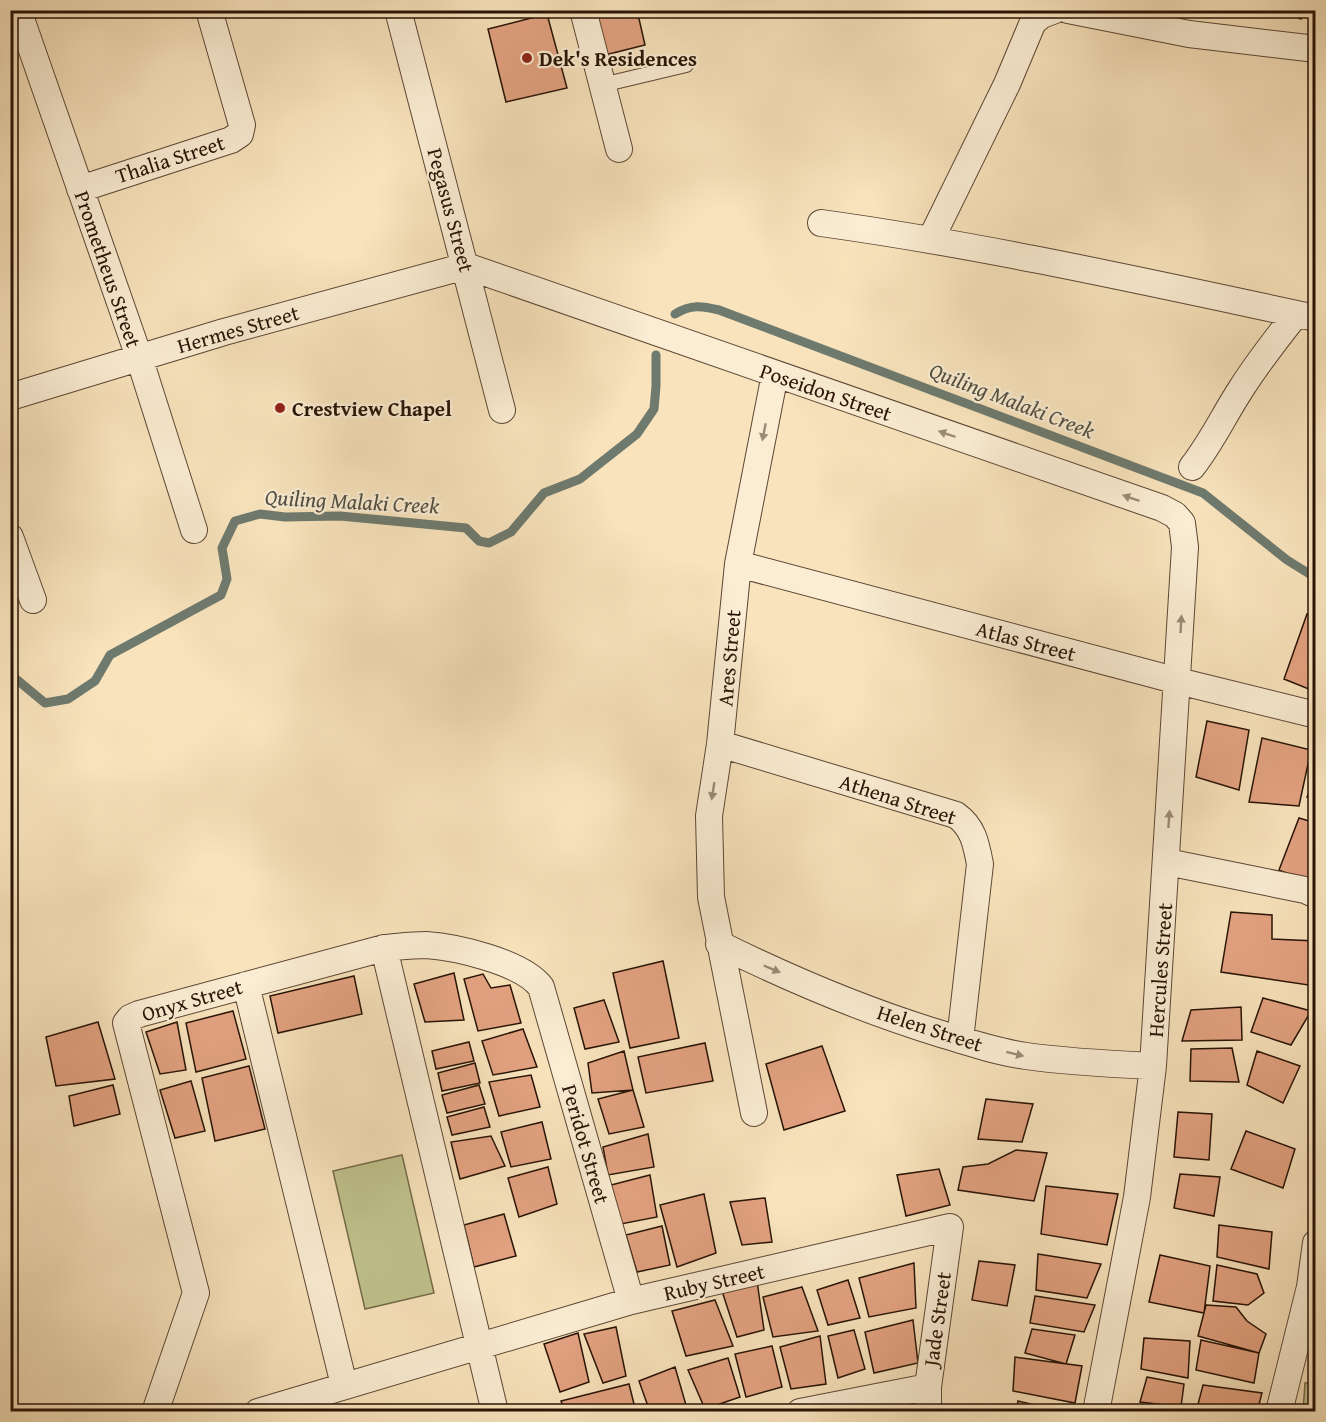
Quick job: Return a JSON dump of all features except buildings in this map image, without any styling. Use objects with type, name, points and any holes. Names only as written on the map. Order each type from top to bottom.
[{"type":"street","name":"Prometheus Street","points":[[18,10],[139,357],[194,530]]},
{"type":"street","name":"Thalia Street","points":[[80,189],[231,140],[240,134],[242,125],[209,10]]},
{"type":"street","name":"Pegasus Street","points":[[398,10],[502,410]]},
{"type":"street","points":[[583,10],[619,149]]},
{"type":"street","points":[[931,239],[990,120],[1033,22],[1042,15],[1056,10]]},
{"type":"street","points":[[1068,10],[1189,34],[1316,49]]},
{"type":"street","points":[[821,222],[931,239],[1084,268],[1306,316]]},
{"type":"street","name":"Hermes Street","points":[[10,397],[139,357],[466,266]]},
{"type":"street","name":"Poseidon Street","points":[[466,266],[1162,508],[1175,515],[1182,524]]},
{"type":"street","points":[[1192,467],[1206,449],[1263,357],[1306,316]]},
{"type":"street","name":"Ares Street","points":[[754,1113],[711,897],[709,816],[720,744],[738,564],[775,374]]},
{"type":"street","name":"Hercules Street","points":[[1096,1412],[1137,1197],[1154,1066],[1185,547],[1182,524]]},
{"type":"street","points":[[10,537],[33,600]]},
{"type":"street","name":"Atlas Street","points":[[738,564],[1178,681],[1316,715]]},
{"type":"street","name":"Athena Street","points":[[720,744],[956,814],[965,821],[976,842],[980,864],[960,1040]]},
{"type":"street","points":[[1167,862],[1305,890],[1316,895]]},
{"type":"street","name":"Helen Street","points":[[719,944],[840,998],[902,1022],[960,1040],[1024,1056],[1154,1066]]},
{"type":"street","name":"Onyx Street","points":[[155,1412],[196,1293],[163,1158],[126,1023],[130,1018],[384,948],[425,945],[476,953],[535,979],[542,987]]},
{"type":"street","points":[[384,948],[495,1412]]},
{"type":"street","points":[[246,985],[344,1385]]},
{"type":"street","name":"Peridot Street","points":[[542,987],[631,1301]]},
{"type":"street","name":"Ruby Street","points":[[258,1412],[631,1301],[950,1227]]},
{"type":"street","name":"Jade Street","points":[[928,1399],[950,1227]]},
{"type":"street","points":[[1279,1412],[1313,1289],[1316,1243]]},
{"type":"street","points":[[800,1412],[928,1399]]},
{"type":"lane","points":[[602,85],[686,65]]},
{"type":"green space","points":[[402,1155],[434,1293],[365,1309],[333,1171]]},
{"type":"green space","points":[[1305,1383],[1315,1383],[1315,1411],[1303,1411]]},
{"type":"waterway","name":"Quiling Malaki Creek","points":[[675,314],[697,307],[719,310],[1203,493],[1287,560],[1316,578]]},
{"type":"waterway","name":"Quiling Malaki Creek","points":[[10,674],[45,703],[68,699],[95,681],[110,655],[221,595],[227,579],[222,548],[235,521],[260,514],[285,517],[340,516],[466,528],[479,541],[489,543],[511,532],[544,493],[580,479],[637,434],[654,409],[656,355]]},
{"type":"place","name":"Dek's Residences","points":[[527,58]]},
{"type":"place","name":"Crestview Chapel","points":[[280,408]]}]
